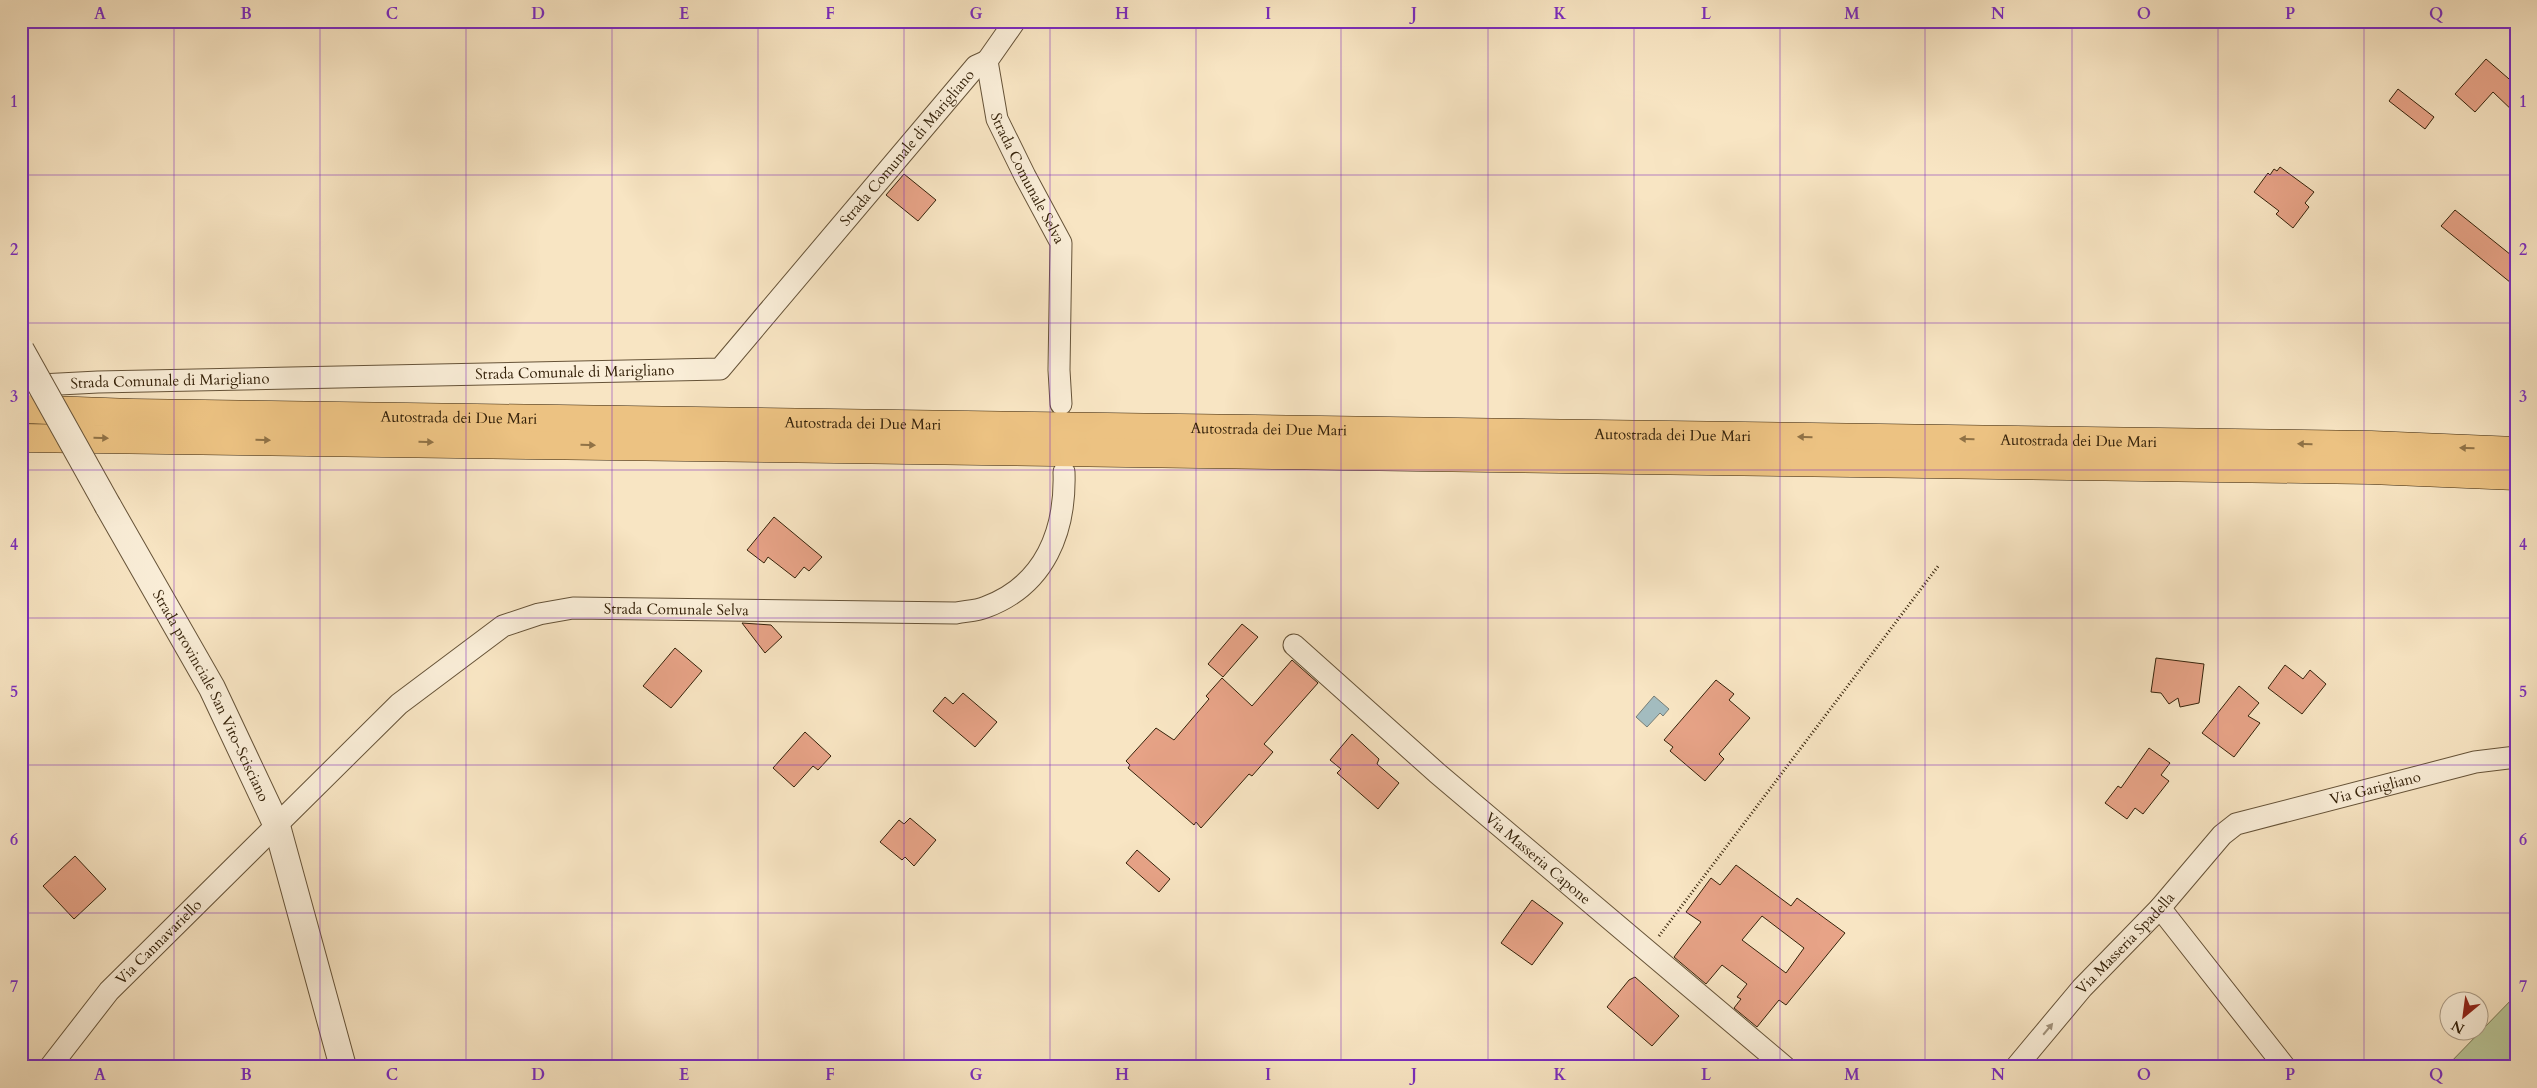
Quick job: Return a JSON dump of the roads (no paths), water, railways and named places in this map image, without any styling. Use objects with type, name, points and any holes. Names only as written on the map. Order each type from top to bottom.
[{"type":"highway","name":"Autostrada dei Due Mari","points":[[21,409],[133,413],[2371,445],[2516,451]]},
{"type":"highway","name":"Autostrada dei Due Mari","points":[[21,438],[2370,470],[2516,476]]},
{"type":"street","points":[[987,61],[1015,21]]},
{"type":"street","name":"Strada Comunale di Marigliano","points":[[21,386],[108,382],[720,369],[976,66],[987,61]]},
{"type":"street","name":"Strada Comunale Selva","points":[[987,61],[997,119],[1024,176],[1061,243],[1059,370],[1061,404]]},
{"type":"street","name":"Strada provinciale San Vito-Scisciano","points":[[21,350],[212,688],[278,826],[343,1067]]},
{"type":"street","name":"Strada Comunale Selva","points":[[278,826],[399,704],[504,626],[539,614],[573,608],[956,614],[985,608],[1013,594],[1031,580],[1050,550],[1061,517],[1064,472]]},
{"type":"street","name":"Via Masseria Capone","points":[[1294,645],[1437,773],[1785,1067]]},
{"type":"street","points":[[2475,762],[2516,746]]},
{"type":"street","name":"Via Garigliano","points":[[2236,824],[2475,762],[2516,757]]},
{"type":"street","name":"Via Masseria Spadella","points":[[2016,1067],[2082,988],[2160,908],[2222,834],[2236,824]]},
{"type":"street","name":"Via Cannavariello","points":[[50,1067],[110,991],[278,826]]},
{"type":"street","points":[[2160,908],[2285,1067]]},
{"type":"water","points":[[1654,696],[1669,709],[1663,716],[1660,713],[1647,727],[1636,717]]}]
